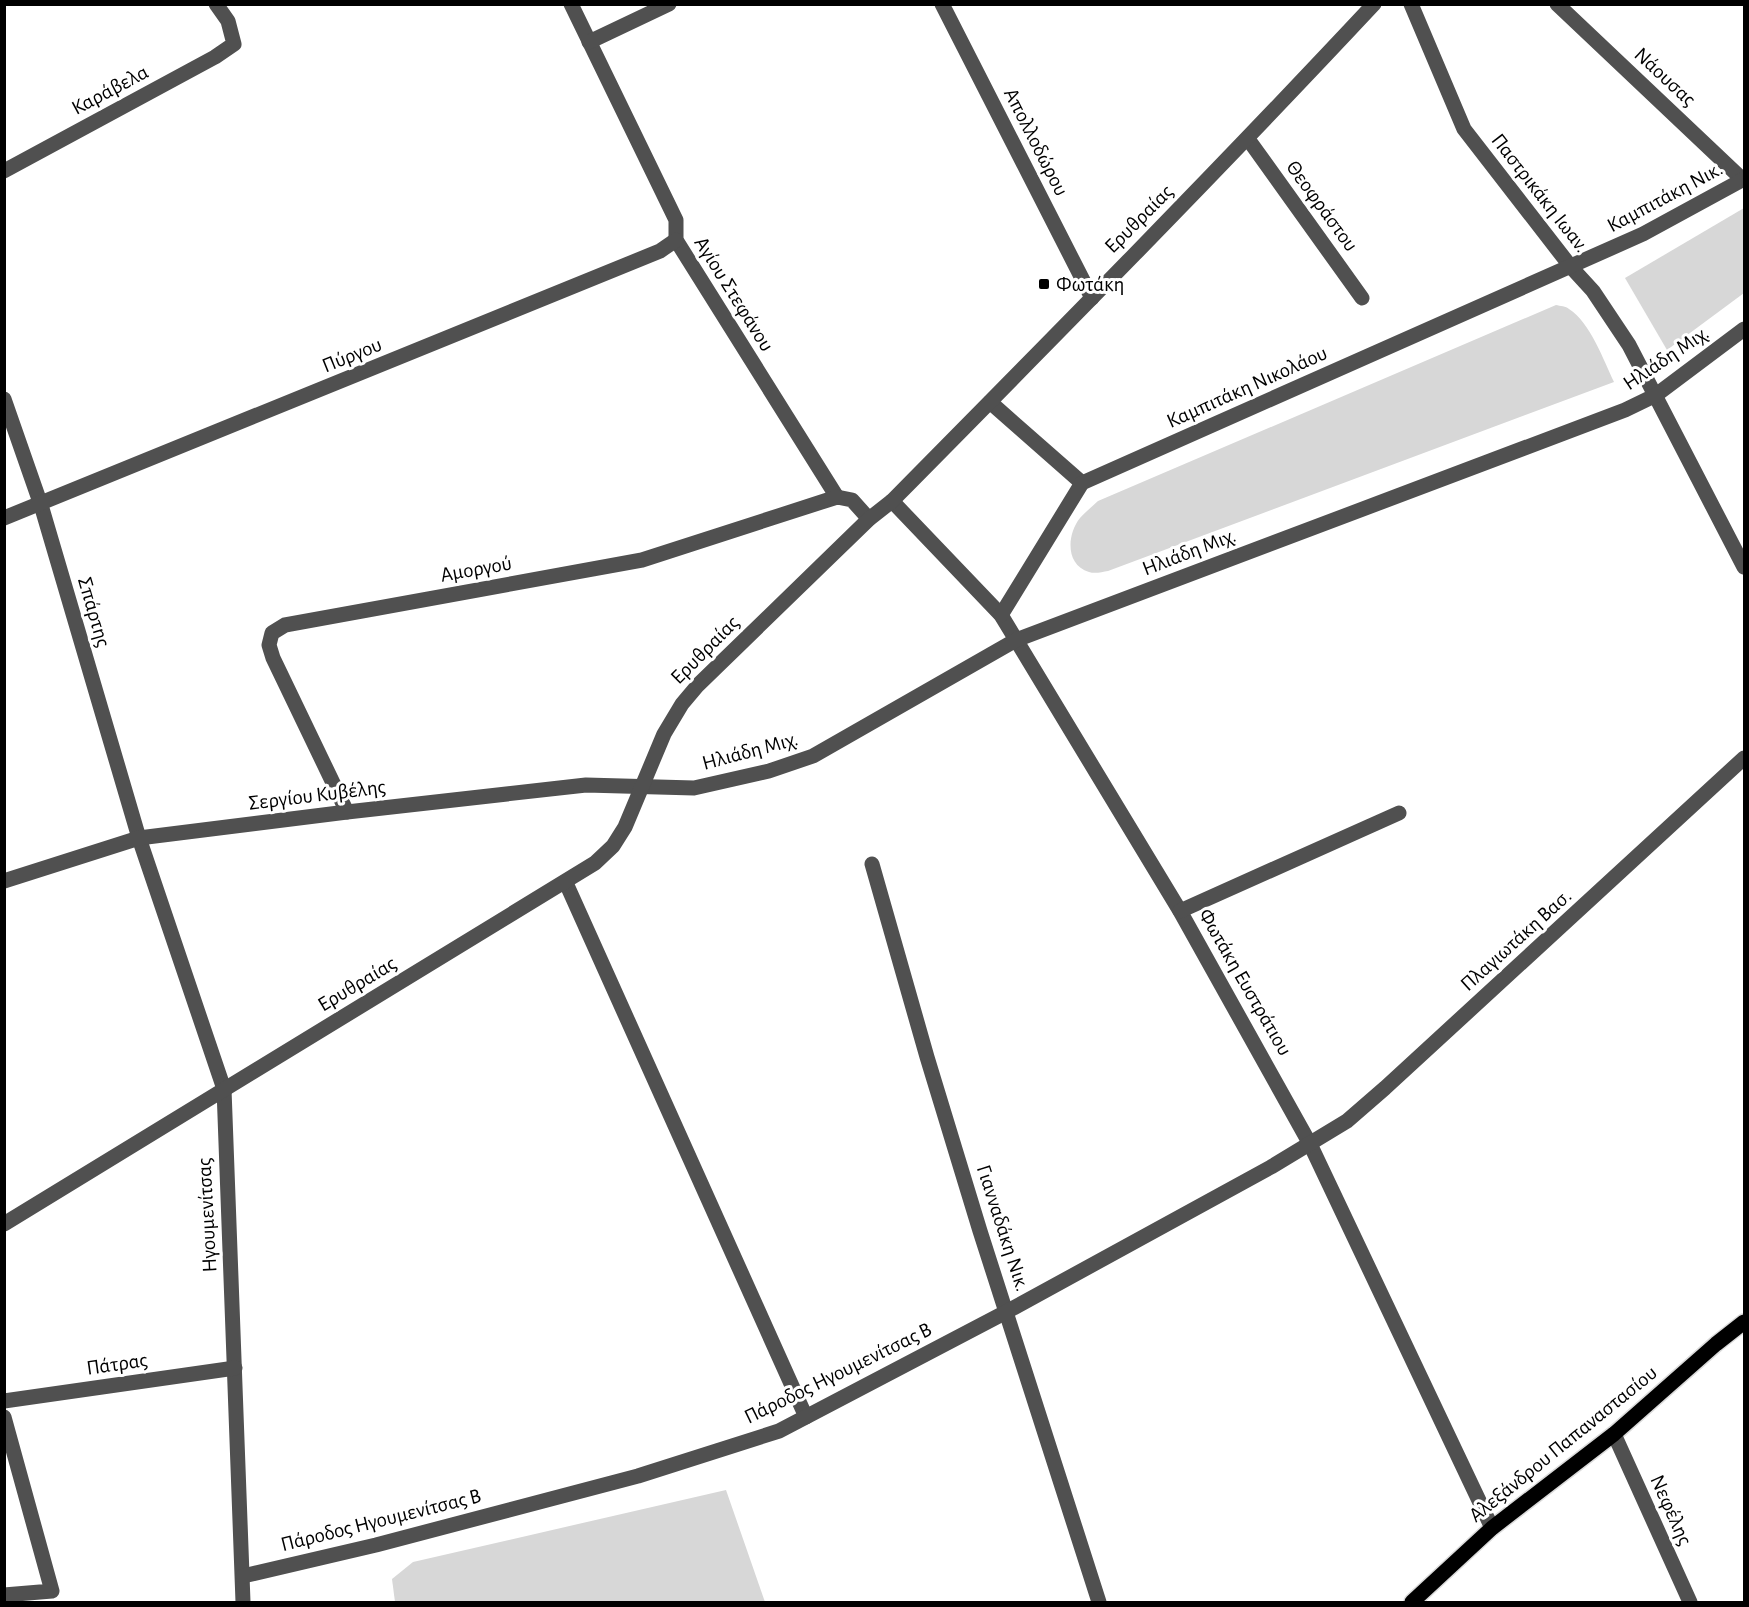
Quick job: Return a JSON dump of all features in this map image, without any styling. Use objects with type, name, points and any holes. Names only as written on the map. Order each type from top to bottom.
[{"type":"main road","name":"Αλεξάνδρου Παπαναστασίου","points":[[1412,1602],[1492,1528],[1614,1434],[1744,1322]]},
{"type":"street","name":"Καράβελα","points":[[4,171],[215,57],[234,44],[228,21],[216,4]]},
{"type":"street","name":"Αγίου Στεφάνου","points":[[571,4],[676,220],[676,240],[837,497]]},
{"type":"street","points":[[589,42],[669,4]]},
{"type":"street","name":"Απολλοδώρου","points":[[942,4],[1092,298]]},
{"type":"street","name":"Ερυθραίας","points":[[4,1224],[566,883],[595,863],[613,846],[625,827],[664,734],[682,704],[698,685],[869,519],[892,501],[1248,139],[1374,4]]},
{"type":"street","name":"Παστρικάκη Ιωαν.","points":[[1411,4],[1464,129],[1571,267],[1593,291],[1629,345],[1744,567]]},
{"type":"street","name":"Νάουσας","points":[[1557,4],[1744,179]]},
{"type":"street","name":"Θεοφράστου","points":[[1248,139],[1362,298]]},
{"type":"street","name":"Καμπιτάκη Νικ.","points":[[1571,267],[1643,234],[1744,179]]},
{"type":"street","name":"Πύργου","points":[[4,518],[41,505],[660,251],[676,240]]},
{"type":"street","name":"Καμπιτάκη Νικολάου","points":[[1082,483],[1571,267]]},
{"type":"street","name":"Ηλιάδη Μιχ.","points":[[640,787],[694,788],[769,771],[813,756],[1016,640],[1625,410],[1656,395],[1744,329]]},
{"type":"street","name":"Σπάρτης","points":[[4,399],[41,505],[139,838]]},
{"type":"street","points":[[990,402],[1082,483],[1001,615]]},
{"type":"street","points":[[837,497],[852,500],[869,519]]},
{"type":"street","name":"Αμοργού","points":[[347,812],[273,658],[269,645],[272,633],[285,625],[642,560],[837,497]]},
{"type":"street","name":"Φωτάκη Ευστράτιου","points":[[892,501],[1001,615],[1180,911],[1310,1144],[1492,1528]]},
{"type":"street","name":"Πλαγιωτάκη Βασ.","points":[[1310,1144],[1347,1121],[1385,1088],[1744,758]]},
{"type":"street","name":"Σεργίου Κυβέλης","points":[[4,881],[139,838],[586,785],[640,787]]},
{"type":"street","points":[[1180,911],[1399,813]]},
{"type":"street","name":"Ηγουμενίτσας","points":[[139,838],[224,1089],[243,1602]]},
{"type":"street","name":"Γιανναδάκη Νικ.","points":[[872,864],[936,1088],[1099,1602]]},
{"type":"street","points":[[566,883],[806,1417]]},
{"type":"street","name":"Πάροδος Ηγουμενίτσας Β","points":[[243,1576],[376,1545],[638,1476],[779,1431],[1008,1311],[1310,1144]]},
{"type":"street","name":"Πάτρας","points":[[4,1401],[236,1368]]},
{"type":"street","points":[[4,1417],[52,1591],[4,1595]]},
{"type":"street","name":"Νεφέλης","points":[[1614,1434],[1690,1602]]},
{"type":"shaded area","points":[[1744,208],[1744,293],[1667,350],[1625,278]]},
{"type":"shaded area","points":[[1556,305],[1568,308],[1577,315],[1590,332],[1614,382],[1108,571],[1089,572],[1081,568],[1072,556],[1071,540],[1076,525],[1098,501]]},
{"type":"shaded area","points":[[726,1490],[765,1602],[395,1602],[392,1579],[413,1562]]},
{"type":"place","name":"Φωτάκη","points":[[1044,284]]}]
